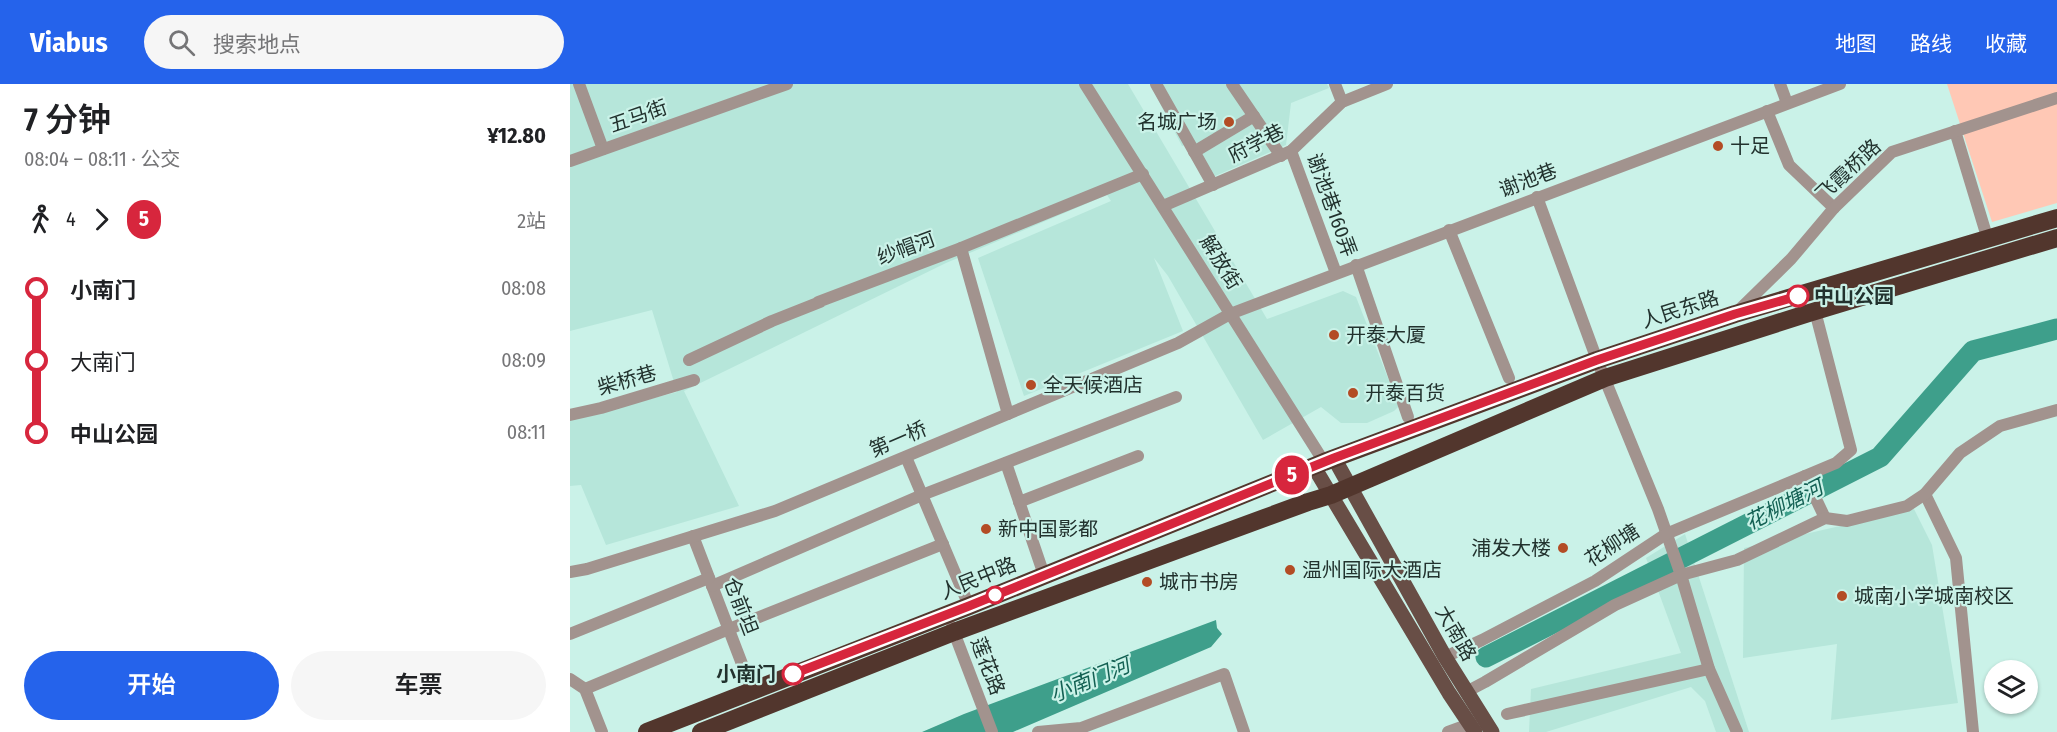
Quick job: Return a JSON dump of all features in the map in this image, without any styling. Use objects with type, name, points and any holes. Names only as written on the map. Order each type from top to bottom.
[{"type":"highway","name":"人民东路","points":[[1324,462],[1597,360],[1735,314],[2057,218]]},
{"type":"highway","points":[[1331,495],[1605,378],[1815,311],[2057,238]]},
{"type":"highway","name":"人民中路","points":[[647,732],[947,615],[1324,462]]},
{"type":"highway","name":"人民中路","points":[[701,732],[954,632],[1308,501],[1331,495]]},
{"type":"main road","name":"大南路","points":[[1324,462],[1350,488],[1439,661]]},
{"type":"main road","name":"大南路","points":[[1324,462],[1331,495],[1439,661],[1492,732]]},
{"type":"main road","name":"大南路","points":[[1459,690],[1472,728]]},
{"type":"street","points":[[570,86],[577,84],[603,149]]},
{"type":"street","name":"五马街","points":[[570,161],[787,84]]},
{"type":"street","name":"解放街","points":[[1085,84],[1324,462]]},
{"type":"street","points":[[1156,84],[1213,185]]},
{"type":"street","name":"谢池巷160弄","points":[[1232,84],[1254,116],[1286,154],[1336,273]]},
{"type":"street","points":[[1335,84],[1342,102]]},
{"type":"street","name":"府学巷","points":[[1163,206],[1286,154],[1342,102],[1387,84]]},
{"type":"street","points":[[1780,84],[1787,103]]},
{"type":"street","name":"谢池巷","points":[[1230,314],[1840,84]]},
{"type":"street","name":"飞霞桥路","points":[[1735,314],[1791,259],[1834,208],[1892,152],[2057,98]]},
{"type":"street","points":[[1767,111],[1789,165],[1834,208]]},
{"type":"street","points":[[1194,152],[1254,116]]},
{"type":"street","points":[[1955,131],[1988,240]]},
{"type":"street","name":"纱帽河","points":[[689,360],[820,302],[818,302],[961,248],[1143,174]]},
{"type":"street","points":[[1537,197],[1597,360],[1681,575],[1709,669],[1737,732]]},
{"type":"street","points":[[1449,230],[1509,378]]},
{"type":"street","points":[[961,248],[1008,414]]},
{"type":"street","points":[[1356,265],[1408,417]]},
{"type":"street","name":"花柳塘","points":[[1439,661],[1595,581],[1666,534],[1806,478],[1836,463],[1851,450],[1815,311]]},
{"type":"street","name":"第一桥","points":[[570,572],[587,569],[775,511],[1178,343],[1230,314]]},
{"type":"street","name":"柴桥巷","points":[[570,415],[694,380]]},
{"type":"street","points":[[570,634],[711,582],[922,495],[1176,397]]},
{"type":"street","points":[[1459,690],[1485,682],[1615,605],[1681,575],[1737,560],[1825,518],[1846,521],[1907,506],[1925,494],[1960,453],[2000,426],[2057,410]]},
{"type":"street","points":[[1019,502],[1138,456]]},
{"type":"street","points":[[906,457],[969,606]]},
{"type":"street","points":[[1006,463],[1044,576]]},
{"type":"street","points":[[1806,478],[1825,518]]},
{"type":"street","points":[[1925,494],[1956,558],[1973,732]]},
{"type":"street","name":"仓前坦","points":[[693,536],[752,690]]},
{"type":"street","points":[[585,689],[943,544]]},
{"type":"street","name":"莲花路","points":[[947,615],[992,732]]},
{"type":"street","points":[[1507,714],[1709,669]]},
{"type":"street","points":[[1038,732],[1081,728],[1224,674],[1244,732]]},
{"type":"street","points":[[570,679],[585,689],[602,732]]},
{"type":"street","points":[[1448,732],[1472,728]]},
{"type":"shaded area","points":[[570,84],[1128,84],[1267,319],[1343,291],[1356,297],[1399,406],[1394,411],[1367,423],[1341,423],[1321,407],[1263,440],[1168,276],[1154,258],[1183,331],[1024,396],[978,258],[1111,201],[1107,195],[946,263],[684,391],[739,506],[606,545],[581,485],[570,486],[570,420],[677,392],[652,310],[570,331]]},
{"type":"shaded area","name":"名城广场","points":[[1150,84],[1327,84],[1329,88],[1291,103],[1286,145],[1213,177],[1194,142],[1182,146]]},
{"type":"shaded area","points":[[1947,84],[2057,84],[2057,203],[1992,222]]},
{"type":"shaded area","name":"城南小学城南校区","points":[[1914,509],[1932,545],[1958,703],[1831,720],[1837,644],[1743,658],[1744,548]]},
{"type":"shaded area","points":[[1685,534],[1749,732],[1716,732],[1705,701],[1691,687],[1546,732],[1529,732],[1531,689],[1681,653],[1646,558]]},
{"type":"water","name":"小南门河","points":[[1216,620],[1217,628],[1222,634],[1211,647],[1013,732],[922,732],[964,714]]},
{"type":"waterway","name":"花柳塘河","points":[[1486,657],[1880,457],[1973,351],[2057,329]]},
{"type":"bus line","name":"5","points":[[793,674],[969,606],[1334,458],[1597,360],[1735,314],[1798,296]]},
{"type":"place","name":"名城广场","points":[[1229,122]]},
{"type":"place","name":"十足","points":[[1718,146]]},
{"type":"place","name":"中山公园","points":[[1798,296]]},
{"type":"place","name":"开泰大厦","points":[[1334,335]]},
{"type":"place","name":"全天候酒店","points":[[1031,385]]},
{"type":"place","name":"开泰百货","points":[[1353,393]]},
{"type":"place","name":"新中国影都","points":[[986,529]]},
{"type":"place","name":"浦发大楼","points":[[1563,548]]},
{"type":"place","name":"温州国际大酒店","points":[[1290,570]]},
{"type":"place","name":"城市书房","points":[[1147,582]]},
{"type":"place","name":"城南小学城南校区","points":[[1842,596]]},
{"type":"place","name":"小南门","points":[[793,674]]}]
